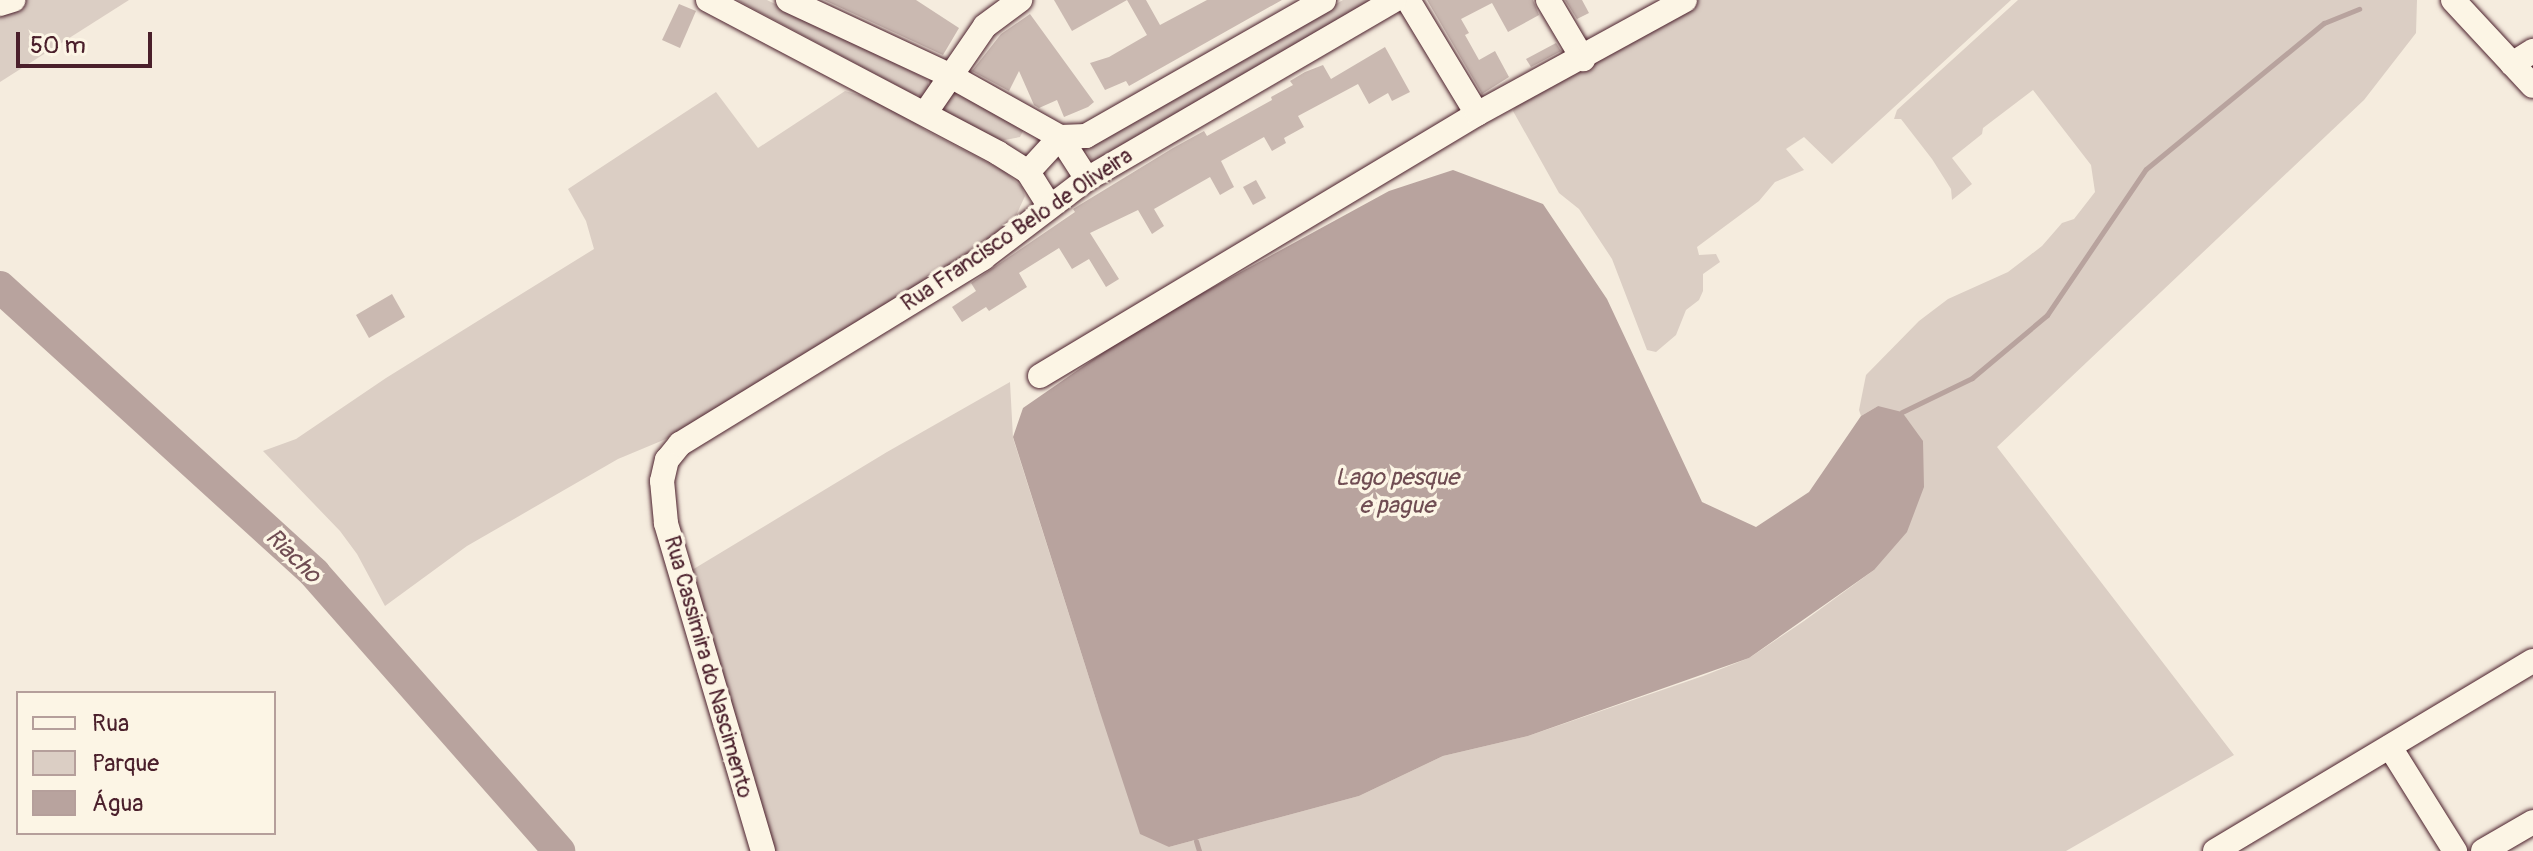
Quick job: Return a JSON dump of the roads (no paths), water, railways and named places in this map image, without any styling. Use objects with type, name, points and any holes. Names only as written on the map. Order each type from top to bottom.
[{"type":"street","points":[[0,4],[13,0]]},
{"type":"street","points":[[708,0],[926,112],[1028,172],[1050,207]]},
{"type":"street","points":[[788,0],[949,75],[1060,137],[1087,179]]},
{"type":"street","points":[[926,112],[985,26],[1020,0]]},
{"type":"street","name":"Rua Francisco Belo de Oliveira","points":[[1028,172],[1060,137],[1086,136],[1324,0]]},
{"type":"street","name":"Rua Francisco Belo de Oliveira","points":[[662,481],[667,460],[680,444],[983,258],[1087,179],[1394,0]]},
{"type":"street","points":[[1408,0],[1477,114]]},
{"type":"street","points":[[1548,0],[1583,59]]},
{"type":"street","points":[[1040,376],[1477,114],[1583,59],[1685,0]]},
{"type":"street","points":[[2453,0],[2533,86]]},
{"type":"street","points":[[2512,64],[2533,51]]},
{"type":"street","name":"Rua Cassimira do Nascimento","points":[[662,481],[666,523],[678,571],[763,851]]},
{"type":"street","points":[[2215,851],[2533,661]]},
{"type":"street","points":[[2390,747],[2455,851]]},
{"type":"street","points":[[2483,851],[2533,822]]},
{"type":"water","name":"Lago pesque e pague","points":[[1453,170],[1543,204],[1607,299],[1702,502],[1756,527],[1809,492],[1861,416],[1878,406],[1902,412],[1923,441],[1924,487],[1907,532],[1874,570],[1749,658],[1528,736],[1443,756],[1359,796],[1169,847],[1140,834],[1013,437],[1023,408],[1140,327],[1389,191]]},
{"type":"waterway","points":[[1902,412],[1972,378],[2047,315],[2146,169],[2324,23],[2359,9]]},
{"type":"waterway","name":"Riacho","points":[[0,287],[314,573],[559,851]]},
{"type":"waterway","points":[[1196,841],[1199,851]]}]
